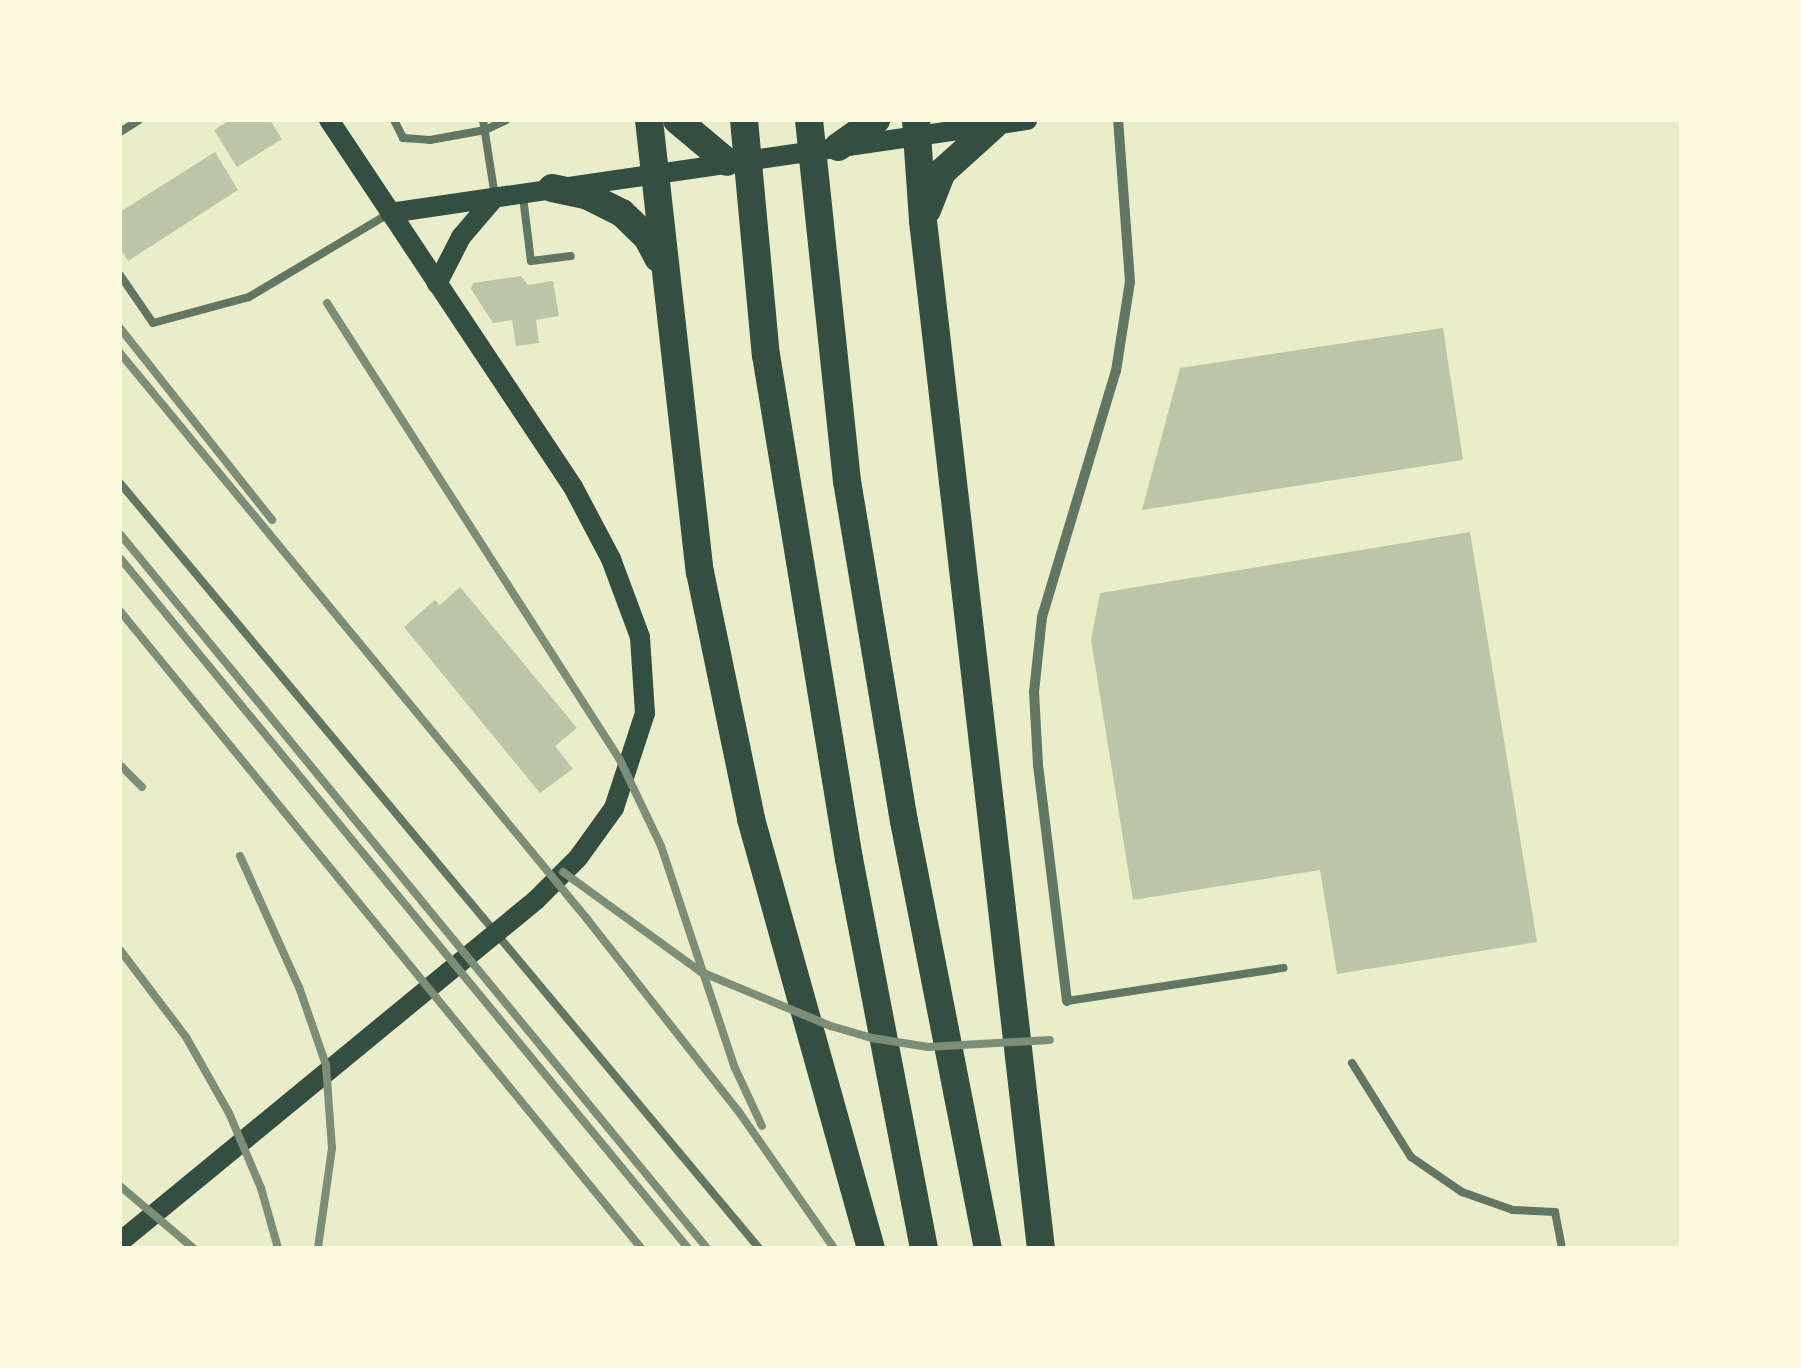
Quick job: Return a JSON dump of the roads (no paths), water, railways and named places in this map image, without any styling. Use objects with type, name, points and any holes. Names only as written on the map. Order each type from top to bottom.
[{"type":"highway","points":[[649,120],[700,572],[751,820],[871,1248]]},
{"type":"highway","points":[[677,120],[727,162]]},
{"type":"highway","points":[[744,120],[766,356],[849,859],[924,1248]]},
{"type":"highway","points":[[809,120],[846,480],[904,822],[988,1248]]},
{"type":"highway","points":[[838,147],[876,120]]},
{"type":"highway","points":[[923,221],[942,172],[994,125]]},
{"type":"highway","points":[[917,128],[923,221],[1041,1248]]},
{"type":"highway","points":[[552,188],[586,195],[622,213],[647,237],[665,273]]},
{"type":"main road","points":[[120,1242],[536,900],[578,858],[614,808],[645,712],[640,637],[612,559],[573,488],[328,120]]},
{"type":"main road","points":[[390,213],[838,147],[917,128],[1027,120]]},
{"type":"main road","points":[[437,284],[461,237],[495,196]]},
{"type":"street","points":[[1066,1001],[1038,765],[1034,692],[1042,617],[1116,372],[1124,318],[1129,230],[1118,120]]},
{"type":"lane","points":[[120,132],[140,120]]},
{"type":"lane","points":[[394,120],[403,138],[430,140],[485,130],[506,120]]},
{"type":"lane","points":[[483,120],[495,196]]},
{"type":"lane","points":[[522,192],[531,261],[572,256]]},
{"type":"lane","points":[[120,275],[153,323],[249,297],[390,213]]},
{"type":"lane","points":[[120,482],[758,1248]]},
{"type":"lane","points":[[1066,1001],[1283,968]]},
{"type":"lane","points":[[1352,1064],[1376,1108],[1411,1157],[1462,1192],[1513,1210],[1555,1212],[1562,1248]]},
{"type":"railway","points":[[327,303],[620,760],[661,846],[734,1066],[762,1126]]},
{"type":"railway","points":[[120,328],[272,520]]},
{"type":"railway","points":[[120,353],[587,919],[739,1112],[834,1248]]},
{"type":"railway","points":[[120,534],[707,1248]]},
{"type":"railway","points":[[120,558],[688,1248]]},
{"type":"railway","points":[[120,611],[641,1248]]},
{"type":"railway","points":[[120,765],[142,787]]},
{"type":"railway","points":[[240,856],[299,987],[326,1065],[332,1148],[318,1248]]},
{"type":"railway","points":[[563,872],[701,972],[831,1026],[872,1038],[928,1047],[1050,1040]]},
{"type":"railway","points":[[120,950],[186,1037],[229,1113],[261,1188],[278,1248]]},
{"type":"railway","points":[[120,1186],[193,1248]]}]
